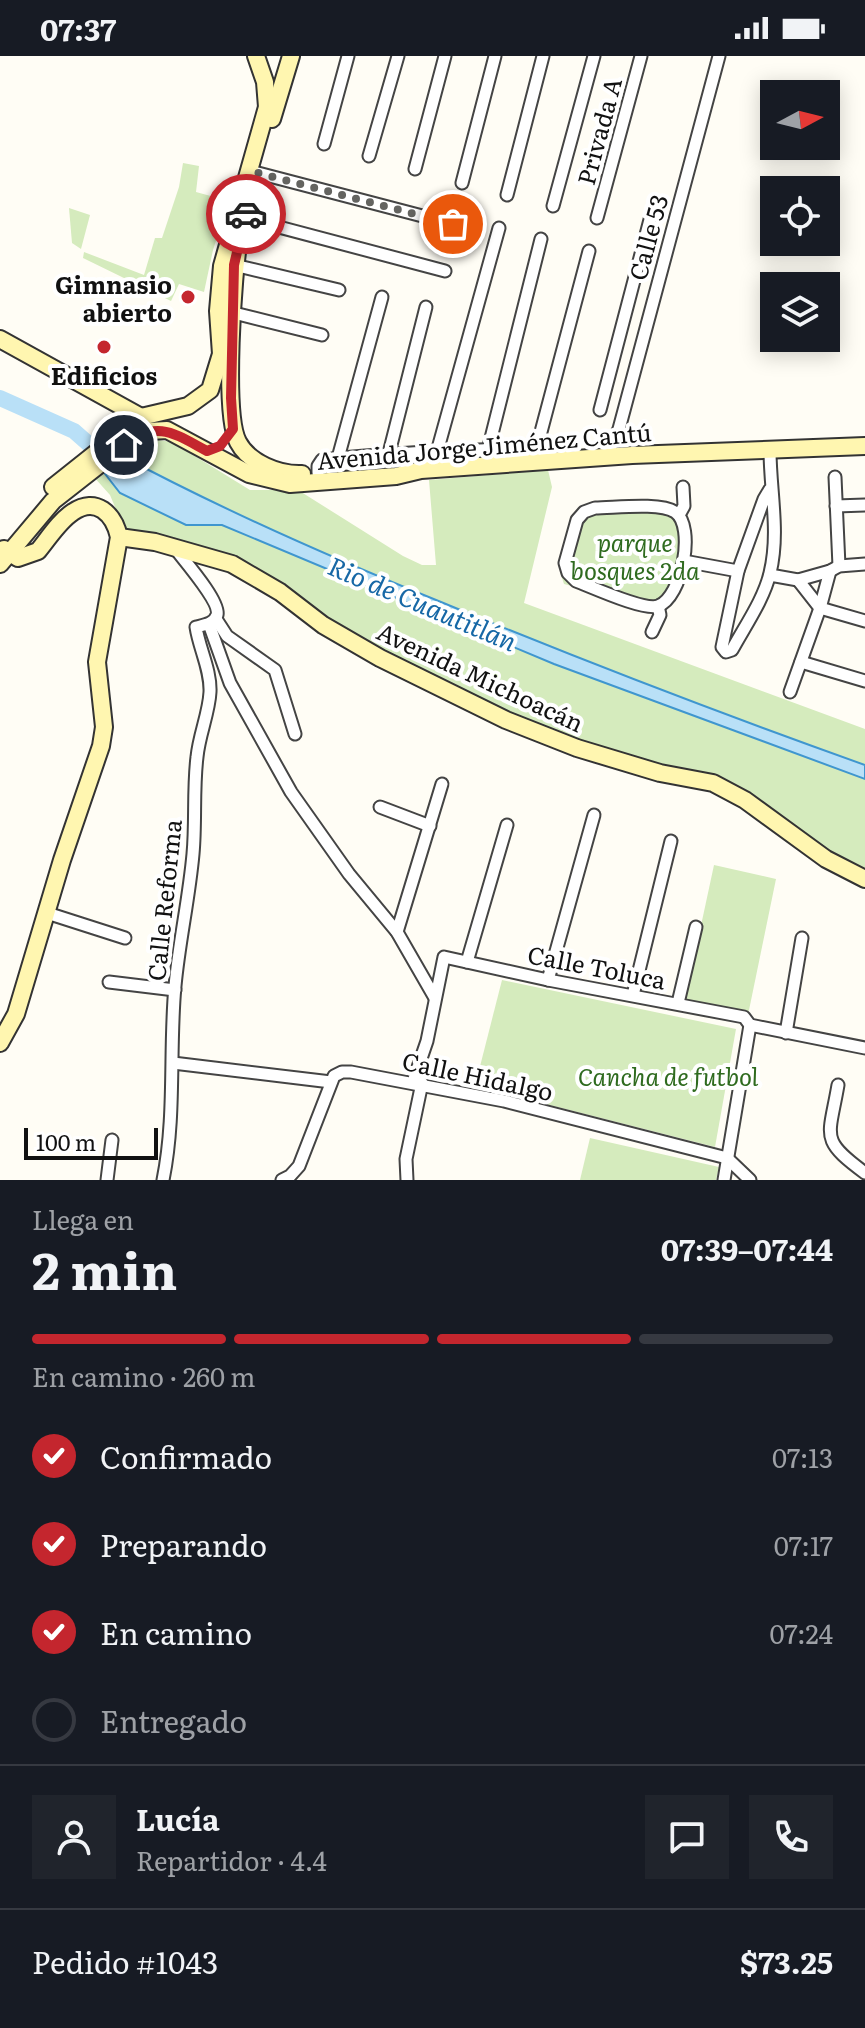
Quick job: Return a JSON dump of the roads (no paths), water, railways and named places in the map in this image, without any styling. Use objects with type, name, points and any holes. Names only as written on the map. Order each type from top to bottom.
[{"type":"main road","points":[[210,390],[221,354],[218,311],[222,266],[267,107],[265,82],[256,56]]},
{"type":"main road","points":[[291,56],[234,265],[233,429],[247,454],[290,475],[400,466],[419,470]]},
{"type":"main road","points":[[0,339],[141,417]]},
{"type":"main road","points":[[0,1043],[16,1014],[101,746],[104,727],[97,662],[119,537],[116,523],[109,513],[100,507],[89,506],[69,514],[38,551],[18,558],[2,554],[46,494],[114,446],[141,417],[188,406],[210,390],[218,390],[231,398]]},
{"type":"main road","points":[[114,446],[150,431],[174,433],[188,406]]},
{"type":"main road","points":[[207,451],[220,446],[233,429]]},
{"type":"main road","name":"Avenida Jorge Jiménez Cantú","points":[[174,433],[249,474],[290,484],[396,476],[419,470],[538,454],[606,457],[865,446]]},
{"type":"main road","name":"Avenida Michoacán","points":[[119,537],[174,547],[232,564],[280,592],[323,625],[380,658],[506,720],[577,748],[660,773],[713,783],[745,800],[826,859],[865,879]]},
{"type":"street","points":[[324,144],[348,56]]},
{"type":"street","points":[[369,156],[398,56]]},
{"type":"street","points":[[415,169],[445,56]]},
{"type":"street","points":[[462,183],[495,56]]},
{"type":"street","points":[[507,195],[543,56]]},
{"type":"street","points":[[553,206],[594,56]]},
{"type":"street","name":"Privada A","points":[[597,218],[641,56]]},
{"type":"street","name":"Calle 53","points":[[606,457],[619,429],[719,56]]},
{"type":"street","points":[[258,173],[453,224]]},
{"type":"street","points":[[600,410],[652,212]]},
{"type":"street","points":[[245,218],[445,271]]},
{"type":"street","points":[[437,452],[499,228]]},
{"type":"street","points":[[488,450],[541,239]]},
{"type":"street","points":[[318,473],[322,460],[389,453],[488,450],[538,454],[589,251]]},
{"type":"street","points":[[234,265],[339,290]]},
{"type":"street","points":[[338,458],[382,297]]},
{"type":"street","points":[[389,453],[426,307]]},
{"type":"street","points":[[234,313],[322,335]]},
{"type":"street","points":[[625,318],[646,323]]},
{"type":"street","points":[[619,429],[632,455]]},
{"type":"street","points":[[770,450],[770,489],[775,500],[770,575],[732,650],[726,652],[722,647],[738,571],[770,489]]},
{"type":"street","points":[[790,692],[835,569],[835,477]]},
{"type":"street","points":[[679,515],[684,506],[683,487]]},
{"type":"street","points":[[836,506],[865,505]]},
{"type":"street","points":[[595,508],[667,508],[679,515],[684,524],[684,561],[674,588],[658,606],[649,607],[576,581],[568,573],[565,563],[577,520],[584,512],[595,508]]},
{"type":"street","points":[[748,545],[757,543],[774,549]]},
{"type":"street","points":[[174,547],[214,601],[218,612],[212,622],[230,683],[291,792],[349,874],[397,932],[435,999]]},
{"type":"street","points":[[684,561],[738,571]]},
{"type":"street","points":[[770,575],[798,580],[865,564]]},
{"type":"street","points":[[798,580],[820,608],[865,621]]},
{"type":"street","points":[[734,593],[749,601],[758,601]]},
{"type":"street","points":[[652,632],[660,615],[658,606]]},
{"type":"street","points":[[212,622],[275,670],[295,734]]},
{"type":"street","name":"Calle Reforma","points":[[163,1180],[170,1144],[179,946],[187,910],[194,849],[197,756],[210,693],[196,627],[212,622]]},
{"type":"street","points":[[801,662],[865,681]]},
{"type":"street","points":[[397,932],[442,784]]},
{"type":"street","points":[[380,807],[430,826]]},
{"type":"street","points":[[548,980],[594,815]]},
{"type":"street","points":[[407,1180],[406,1159],[418,1082],[444,957],[467,962],[507,825]]},
{"type":"street","points":[[633,995],[671,841]]},
{"type":"street","points":[[47,913],[125,938]]},
{"type":"street","points":[[678,1003],[696,927]]},
{"type":"street","points":[[786,1033],[802,938]]},
{"type":"street","name":"Calle Toluca","points":[[467,962],[744,1017],[750,1025],[865,1048]]},
{"type":"street","points":[[109,982],[175,990]]},
{"type":"street","points":[[724,1180],[750,1025]]},
{"type":"street","name":"Calle Hidalgo","points":[[173,1063],[331,1082],[342,1072],[418,1082],[727,1158],[749,1179]]},
{"type":"street","points":[[282,1180],[299,1166],[331,1082]]},
{"type":"street","points":[[838,1085],[830,1134],[832,1146],[865,1173]]},
{"type":"street","points":[[107,1180],[112,1140]]},
{"type":"water","points":[[122,456],[239,515],[400,585],[546,645],[865,765],[865,779],[554,664],[222,525],[186,525],[120,493],[102,470]]},
{"type":"waterway","name":"Rio de Cuautitlán","points":[[0,398],[74,431],[108,461]]},
{"type":"place","name":"Gimnasio abierto","points":[[188,297]]},
{"type":"place","name":"Edificios","points":[[104,347]]},
{"type":"park label","name":"parque bosques 2da","points":[[635,555]]},
{"type":"park label","name":"Cancha de futbol","points":[[668,1075]]}]
